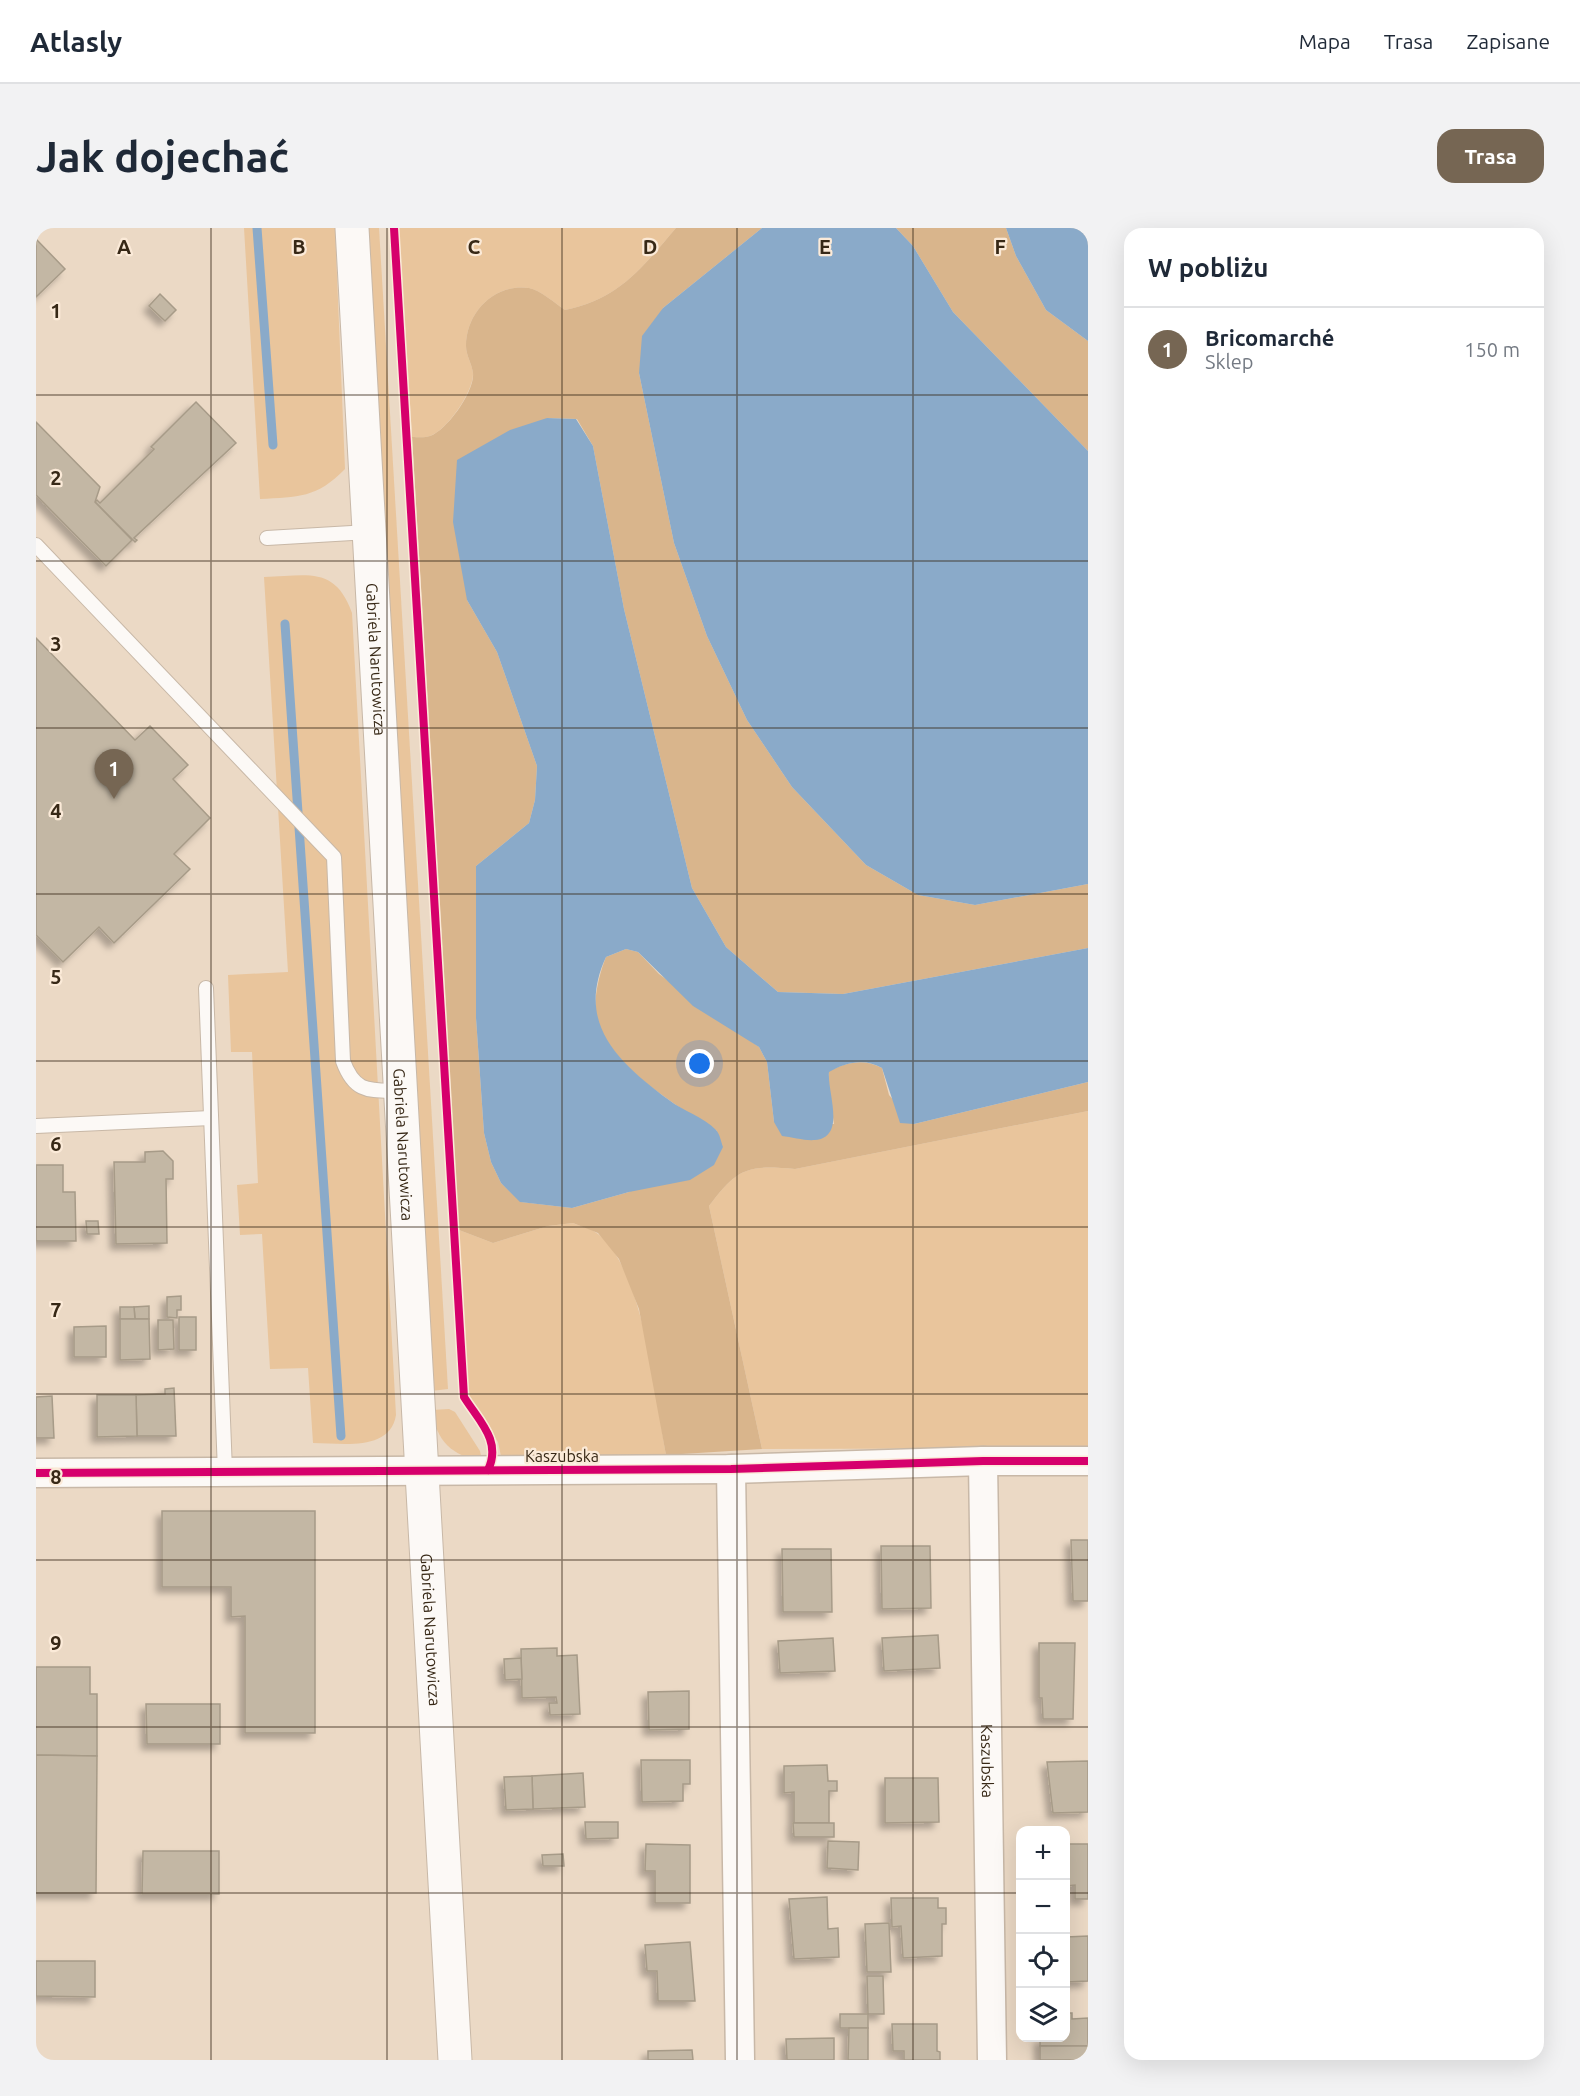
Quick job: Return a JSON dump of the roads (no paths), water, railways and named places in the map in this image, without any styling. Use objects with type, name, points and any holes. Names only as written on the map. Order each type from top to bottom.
[{"type":"main road","name":"Gabriela Narutowicza","points":[[352,228],[455,2060]]},
{"type":"street","name":"Kaszubska","points":[[36,1473],[731,1469],[983,1461],[1088,1461]]},
{"type":"street","name":"Kaszubska","points":[[983,1461],[992,2060]]},
{"type":"street","points":[[731,1469],[740,2060]]},
{"type":"lane","points":[[267,538],[369,532]]},
{"type":"lane","points":[[36,545],[334,857],[343,1061],[355,1083],[364,1090],[400,1091]]},
{"type":"lane","points":[[206,988],[225,1471]]},
{"type":"lane","points":[[36,1126],[211,1118]]},
{"type":"water","points":[[762,228],[896,228],[913,246],[953,312],[1088,451],[1088,884],[975,905],[918,895],[866,865],[792,787],[747,720],[707,636],[674,543],[639,373],[642,336],[663,308]]},
{"type":"water","points":[[1006,228],[1088,228],[1088,341],[1046,310],[1016,256]]},
{"type":"water","points":[[547,418],[576,419],[593,446],[624,609],[692,888],[726,947],[778,992],[843,994],[1088,948],[1088,1082],[914,1124],[900,1123],[882,1068],[869,1063],[856,1062],[829,1072],[833,1122],[825,1137],[811,1140],[782,1136],[774,1122],[767,1062],[759,1047],[693,1006],[638,952],[626,949],[606,957],[598,981],[596,1002],[599,1022],[607,1040],[634,1071],[669,1100],[706,1121],[717,1132],[723,1147],[714,1165],[690,1180],[629,1192],[572,1208],[520,1202],[501,1183],[491,1162],[484,1133],[476,1018],[476,866],[529,823],[535,800],[537,766],[497,652],[467,600],[453,522],[457,460],[510,430]]},
{"type":"waterway","points":[[257,228],[273,445]]},
{"type":"waterway","points":[[285,624],[341,1436]]},
{"type":"place","name":"Bricomarché","points":[[114,799]]}]
